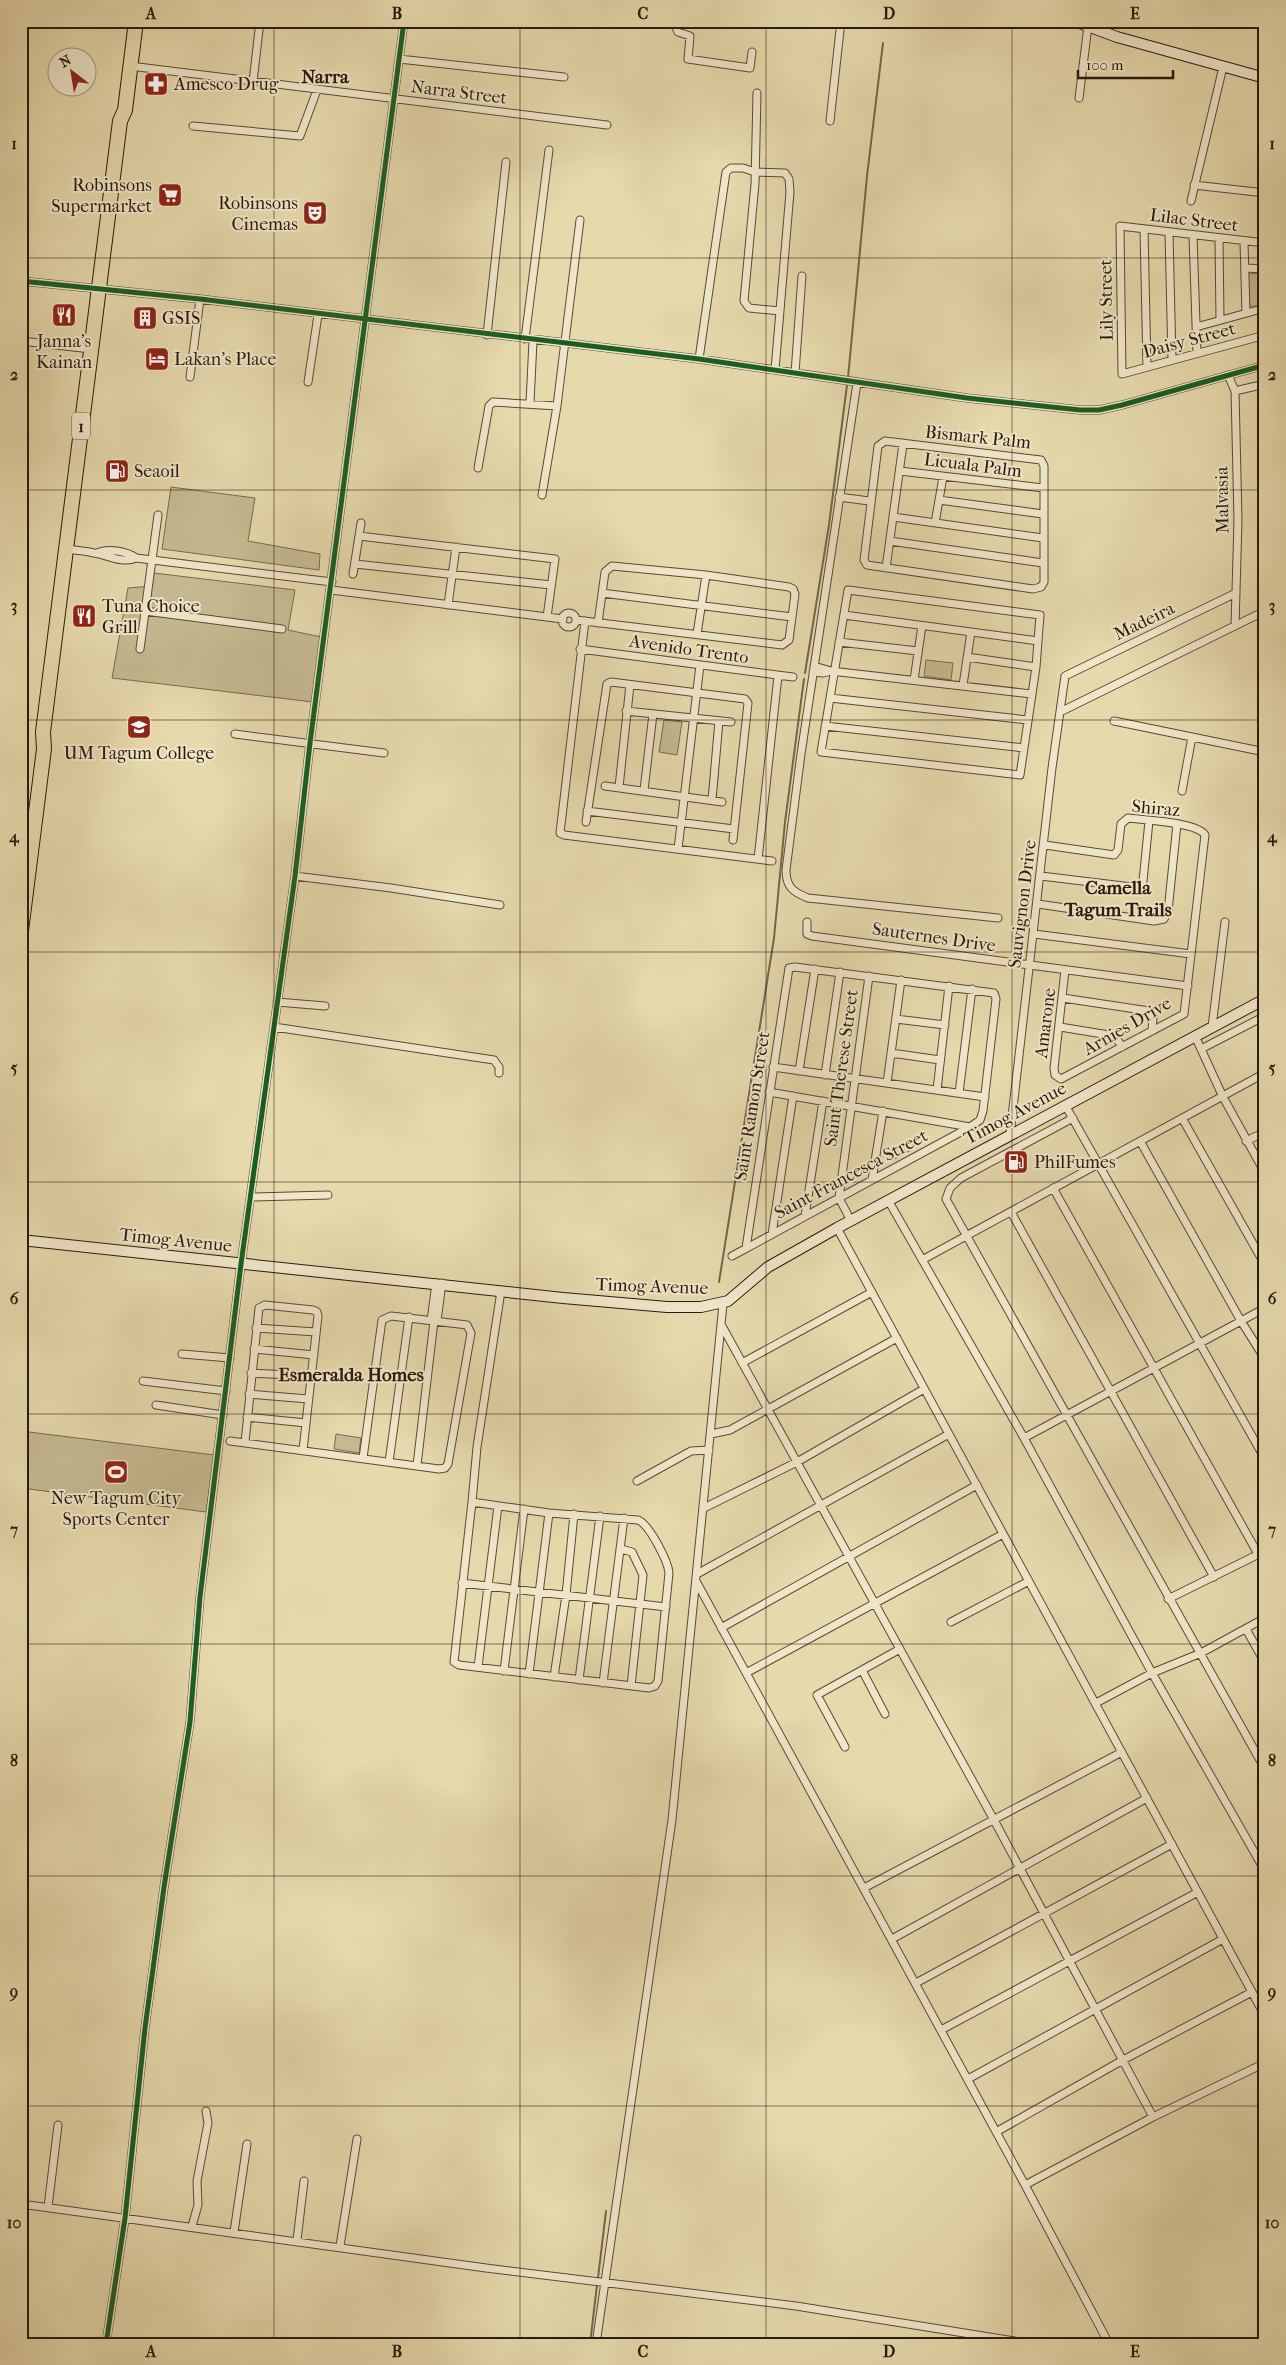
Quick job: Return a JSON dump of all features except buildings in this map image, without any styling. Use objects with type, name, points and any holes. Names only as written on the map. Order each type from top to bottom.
[{"type":"highway","name":"1","points":[[21,931],[29,843],[44,749],[43,732],[120,121],[118,109],[128,21]]},
{"type":"highway","name":"1","points":[[120,121],[126,110],[136,21]]},
{"type":"highway","name":"1","points":[[21,874],[29,843],[25,817],[36,750],[43,732]]},
{"type":"main road","points":[[1074,21],[1117,37],[1265,78]]},
{"type":"main road","name":"Timog Avenue","points":[[21,1240],[667,1307],[701,1307],[723,1304],[768,1267],[837,1228],[1265,999]]},
{"type":"street","points":[[253,82],[260,21]]},
{"type":"street","points":[[106,2344],[125,2218],[145,2028],[174,1817],[190,1722],[200,1597],[241,1264],[252,1197],[295,876],[310,743],[366,320],[392,100],[404,21]]},
{"type":"street","points":[[673,21],[678,32],[690,36],[688,59],[750,68],[752,52]]},
{"type":"street","points":[[830,122],[841,21]]},
{"type":"street","points":[[1252,21],[1265,23]]},
{"type":"street","points":[[1079,98],[1088,26]]},
{"type":"street","points":[[399,59],[564,77]]},
{"type":"street","name":"Narra Street","points":[[130,66],[392,100],[607,125]]},
{"type":"street","points":[[1191,200],[1223,66]]},
{"type":"street","points":[[193,126],[300,136],[317,90]]},
{"type":"street","points":[[757,93],[755,172],[744,301],[749,308],[780,311]]},
{"type":"street","points":[[525,339],[549,150]]},
{"type":"street","points":[[487,334],[506,162]]},
{"type":"street","points":[[699,359],[726,172],[729,168],[737,168],[755,172],[785,173],[790,180],[775,370]]},
{"type":"street","points":[[1194,185],[1265,193]]},
{"type":"street","points":[[542,495],[556,406],[580,220]]},
{"type":"street","name":"Lilac Street","points":[[1120,226],[1265,243]]},
{"type":"street","name":"Lily Street","points":[[1120,226],[1122,374]]},
{"type":"street","points":[[1144,229],[1147,367]]},
{"type":"street","points":[[1169,233],[1172,360]]},
{"type":"street","points":[[1193,236],[1197,353]]},
{"type":"street","points":[[1219,239],[1220,320]]},
{"type":"street","points":[[1244,242],[1246,313]]},
{"type":"street","points":[[1245,268],[1265,269]]},
{"type":"street","points":[[795,374],[802,276]]},
{"type":"street","points":[[21,281],[200,299],[533,341],[699,359],[968,398],[1089,410],[1122,405],[1265,365]]},
{"type":"street","points":[[190,376],[200,299]]},
{"type":"street","points":[[1196,327],[1265,308]]},
{"type":"street","points":[[308,382],[318,315]]},
{"type":"street","name":"Daisy Street","points":[[1122,374],[1265,334]]},
{"type":"street","points":[[21,341],[91,349]]},
{"type":"street","points":[[530,404],[533,341]]},
{"type":"street","name":"Malvasia","points":[[1228,375],[1235,392],[1238,520],[1235,626]]},
{"type":"street","points":[[857,383],[786,870],[789,888],[808,898],[998,918]]},
{"type":"street","points":[[1235,392],[1264,384],[1265,435]]},
{"type":"street","points":[[478,468],[490,403],[500,400],[556,406]]},
{"type":"street","name":"Bismark Palm","points":[[885,441],[1039,459],[1044,466],[1043,488],[1044,582],[1041,587],[1033,589],[870,566],[864,560],[869,501],[878,446],[885,441]]},
{"type":"street","points":[[886,568],[903,444]]},
{"type":"street","name":"Licuala Palm","points":[[900,472],[1043,488]]},
{"type":"street","points":[[935,524],[943,477]]},
{"type":"street","points":[[839,497],[869,501]]},
{"type":"street","points":[[939,500],[1043,514]]},
{"type":"street","points":[[140,649],[158,515]]},
{"type":"street","points":[[893,517],[1044,538]]},
{"type":"street","points":[[353,574],[361,523]]},
{"type":"street","points":[[359,536],[555,559],[547,617]]},
{"type":"street","points":[[890,541],[1043,563]]},
{"type":"street","points":[[448,605],[456,547]]},
{"type":"street","points":[[66,549],[97,553],[102,557],[131,554],[136,558],[332,586],[448,605],[563,619],[566,614],[570,613],[574,614],[576,620],[782,645],[789,640],[796,594],[791,588],[706,575],[612,566],[605,572],[598,622]]},
{"type":"street","points":[[355,564],[551,585]]},
{"type":"street","points":[[697,634],[706,575]]},
{"type":"street","points":[[848,590],[1040,615],[1038,641],[1020,775],[821,752],[830,698],[832,671],[848,590]]},
{"type":"street","name":"Madeira","points":[[1065,676],[1236,593]]},
{"type":"street","points":[[602,594],[792,617]]},
{"type":"street","points":[[145,611],[282,629]]},
{"type":"street","points":[[1060,712],[1265,611]]},
{"type":"street","points":[[844,616],[1038,641]]},
{"type":"street","points":[[585,621],[580,650],[560,833],[772,861]]},
{"type":"street","points":[[914,680],[922,626]]},
{"type":"street","points":[[963,685],[971,632]]},
{"type":"street","points":[[839,642],[918,651]]},
{"type":"street","name":"Avenido Trento","points":[[580,650],[793,677]]},
{"type":"street","points":[[967,657],[1036,667]]},
{"type":"street","points":[[678,849],[700,665]]},
{"type":"street","points":[[814,669],[1032,694]]},
{"type":"street","points":[[758,859],[778,676]]},
{"type":"street","name":"Sauvignon Drive","points":[[1010,1134],[1065,676]]},
{"type":"street","points":[[586,822],[606,686],[611,682],[696,692],[746,700],[748,702],[733,840]]},
{"type":"street","points":[[618,787],[630,685]]},
{"type":"street","points":[[830,698],[1028,720]]},
{"type":"street","points":[[626,711],[731,722]]},
{"type":"street","points":[[644,790],[653,714]]},
{"type":"street","points":[[712,800],[719,721]]},
{"type":"street","points":[[1114,721],[1265,752]]},
{"type":"street","points":[[825,726],[1024,748]]},
{"type":"street","points":[[235,734],[384,753]]},
{"type":"street","points":[[1182,791],[1192,737]]},
{"type":"street","points":[[605,786],[722,802]]},
{"type":"street","points":[[588,811],[734,829]]},
{"type":"street","name":"Shiraz","points":[[1044,845],[1114,856],[1118,850],[1123,820],[1128,818],[1188,826],[1204,832]]},
{"type":"street","points":[[1041,876],[1140,888],[1143,882],[1149,821]]},
{"type":"street","points":[[1038,904],[1154,921],[1164,919],[1168,911],[1177,824]]},
{"type":"street","name":"Arnies Drive","points":[[1057,1078],[1064,1079],[1184,1014],[1206,839],[1204,832]]},
{"type":"street","points":[[295,876],[391,888],[500,906]]},
{"type":"street","name":"Sauternes Drive","points":[[807,922],[807,934],[812,936],[1188,986]]},
{"type":"street","points":[[1212,1027],[1225,922]]},
{"type":"street","points":[[1034,934],[1192,954]]},
{"type":"street","name":"Saint Ramon Street","points":[[746,1248],[789,968],[793,966],[815,969]]},
{"type":"street","points":[[773,1067],[824,1075],[985,1097],[996,997],[991,992],[972,989],[815,969],[799,1071]]},
{"type":"street","name":"Amarone","points":[[1057,1078],[1054,1069],[1066,970]]},
{"type":"street","points":[[824,1075],[840,972]]},
{"type":"street","name":"Saint Therese Street","points":[[838,1198],[869,976]]},
{"type":"street","points":[[887,1083],[901,980]]},
{"type":"street","points":[[937,1090],[949,986]]},
{"type":"street","points":[[959,1093],[972,989]]},
{"type":"street","points":[[1063,998],[1149,1011],[1152,1017],[1152,1031]]},
{"type":"street","points":[[277,1002],[325,1006]]},
{"type":"street","points":[[1201,1049],[1265,1016]]},
{"type":"street","points":[[896,1019],[944,1025]]},
{"type":"street","points":[[274,1027],[494,1060],[499,1066],[499,1073]]},
{"type":"street","points":[[1060,1027],[1115,1036],[1122,1048]]},
{"type":"street","points":[[1195,1036],[1223,1097],[1246,1142],[1265,1173]]},
{"type":"street","points":[[891,1053],[940,1060]]},
{"type":"street","points":[[922,1260],[1265,1073]]},
{"type":"street","points":[[769,1092],[970,1127]]},
{"type":"street","points":[[772,1234],[793,1096]]},
{"type":"street","name":"Saint Francesca Street","points":[[732,1256],[970,1127],[982,1116],[985,1097]]},
{"type":"street","points":[[804,1216],[823,1101]]},
{"type":"street","points":[[1065,1105],[1265,1460]]},
{"type":"street","points":[[872,1180],[883,1111]]},
{"type":"street","points":[[1073,1118],[961,1178],[950,1188],[946,1199],[1168,1599],[1265,1769]]},
{"type":"street","points":[[1182,1118],[1265,1265]]},
{"type":"street","points":[[1246,1142],[1265,1132]]},
{"type":"street","points":[[1140,1141],[1241,1321],[1265,1358]]},
{"type":"street","points":[[1053,1188],[1152,1368],[1262,1552],[1168,1599]]},
{"type":"street","points":[[252,1197],[328,1195]]},
{"type":"street","points":[[838,1198],[851,1221]]},
{"type":"street","points":[[888,1200],[1024,1438],[1152,1672],[1265,1871]]},
{"type":"street","points":[[1011,1212],[1214,1577]]},
{"type":"street","points":[[837,1228],[1265,2016]]},
{"type":"street","points":[[416,1465],[439,1283]]},
{"type":"street","points":[[472,1502],[549,1513],[624,1518],[638,1520],[644,1524],[668,1566],[666,1607],[657,1684],[649,1688],[603,1683],[459,1665],[453,1660],[477,1447],[501,1291]]},
{"type":"street","points":[[742,1363],[872,1292]]},
{"type":"street","points":[[596,2344],[672,1820],[704,1508],[702,1450],[711,1434],[723,1304]]},
{"type":"street","points":[[244,1442],[259,1308],[265,1305],[315,1310],[318,1314],[303,1450]]},
{"type":"street","points":[[1024,1438],[1265,1308]]},
{"type":"street","points":[[230,1441],[443,1469],[448,1464],[471,1332],[467,1325],[409,1317],[386,1317],[382,1320],[363,1458]]},
{"type":"street","points":[[389,1462],[409,1317]]},
{"type":"street","points":[[722,1326],[994,1820],[1153,2117]]},
{"type":"street","points":[[256,1328],[316,1332]]},
{"type":"street","points":[[711,1434],[730,1430],[897,1338]]},
{"type":"street","points":[[254,1349],[314,1355]]},
{"type":"street","points":[[182,1354],[230,1358]]},
{"type":"street","points":[[251,1373],[312,1376]]},
{"type":"street","points":[[143,1381],[226,1390]]},
{"type":"street","points":[[704,1508],[797,1462],[924,1389]]},
{"type":"street","points":[[249,1394],[308,1399]]},
{"type":"street","points":[[156,1405],[223,1415]]},
{"type":"street","points":[[247,1417],[306,1423]]},
{"type":"street","points":[[696,1578],[949,1434]]},
{"type":"street","points":[[637,1481],[702,1450]]},
{"type":"street","points":[[721,1628],[977,1485]]},
{"type":"street","points":[[478,1667],[498,1506]]},
{"type":"street","points":[[504,1671],[524,1509]]},
{"type":"street","points":[[529,1674],[541,1592],[549,1513]]},
{"type":"street","points":[[554,1677],[566,1595],[574,1514]]},
{"type":"street","points":[[579,1680],[600,1516]]},
{"type":"street","points":[[603,1683],[624,1518]]},
{"type":"street","points":[[746,1673],[874,1602],[1004,1534]]},
{"type":"street","points":[[621,1549],[632,1552],[642,1570],[631,1686]]},
{"type":"street","points":[[696,1578],[721,1628],[892,1938],[1109,2344]]},
{"type":"street","points":[[951,1622],[1029,1581]]},
{"type":"street","points":[[462,1583],[666,1607]]},
{"type":"street","points":[[1096,1703],[1152,1672],[1201,1654],[1265,1618]]},
{"type":"street","points":[[1246,1628],[1265,1663]]},
{"type":"street","points":[[845,1747],[816,1695],[900,1649]]},
{"type":"street","points":[[862,1670],[885,1714]]},
{"type":"street","points":[[864,1888],[1122,1752]]},
{"type":"street","points":[[892,1938],[1147,1798]]},
{"type":"street","points":[[916,1983],[1045,1915],[1172,1844]]},
{"type":"street","points":[[941,2030],[1198,1892]]},
{"type":"street","points":[[968,2079],[1096,2011],[1223,1939]]},
{"type":"street","points":[[996,2132],[1123,2060],[1252,1992]]},
{"type":"street","points":[[1025,2185],[1153,2117],[1265,2063]]},
{"type":"street","points":[[192,2226],[198,2205],[197,2182],[208,2123],[206,2111]]},
{"type":"street","points":[[48,2208],[58,2125]]},
{"type":"street","points":[[340,2246],[357,2139]]},
{"type":"street","points":[[234,2232],[247,2144]]},
{"type":"street","points":[[297,2240],[304,2181]]},
{"type":"street","points":[[21,2204],[796,2306],[1033,2344]]},
{"type":"shaded area","points":[[1263,273],[1264,306],[1249,306],[1248,274]]},
{"type":"shaded area","points":[[171,487],[255,498],[248,541],[320,554],[319,570],[162,549]]},
{"type":"shaded area","points":[[154,573],[295,590],[288,630],[321,637],[313,702],[112,678],[128,588],[152,586]]},
{"type":"shaded area","points":[[926,660],[953,663],[951,680],[924,676]]},
{"type":"shaded area","points":[[664,720],[682,722],[677,755],[659,752]]},
{"type":"shaded area","points":[[907,1143],[911,1150],[891,1161],[887,1154]]},
{"type":"shaded area","name":"New Tagum City Sports Center","points":[[21,1431],[214,1455],[206,1512],[21,1488]]},
{"type":"shaded area","points":[[336,1434],[361,1438],[359,1453],[334,1449]]},
{"type":"waterway","points":[[848,378],[867,176],[883,43]]},
{"type":"waterway","points":[[805,673],[829,525],[847,385]]},
{"type":"waterway","points":[[719,1282],[774,938],[785,822],[804,679]]},
{"type":"waterway","points":[[598,2278],[606,2211]]},
{"type":"waterway","points":[[590,2344],[597,2285]]},
{"type":"cycle path","points":[[106,2344],[125,2218],[145,2028],[164,1887],[190,1722],[200,1597],[241,1264],[295,876],[310,743],[404,21]]},
{"type":"cycle path","points":[[21,281],[200,299],[699,359],[967,398],[1080,410],[1099,410],[1122,405],[1265,365]]},
{"type":"place","name":"Amesco Drug","points":[[156,84]]},
{"type":"place","name":"Robinsons Supermarket","points":[[170,195]]},
{"type":"place","name":"Robinsons Cinemas","points":[[315,213]]},
{"type":"place","name":"Janna's Kainan","points":[[64,315]]},
{"type":"place","name":"GSIS","points":[[145,318]]},
{"type":"place","name":"Lakan's Place","points":[[157,359]]},
{"type":"place","name":"Seaoil","points":[[117,471]]},
{"type":"place","name":"Tuna Choice Grill","points":[[84,616]]},
{"type":"place","name":"UM Tagum College","points":[[139,727]]},
{"type":"place","name":"PhilFumes","points":[[1016,1162]]},
{"type":"place","name":"New Tagum City Sports Center","points":[[116,1472]]},
{"type":"district","name":"Narra","points":[[325,76]]},
{"type":"district","name":"Camella Tagum Trails","points":[[1118,898]]},
{"type":"district","name":"Esmeralda Homes","points":[[351,1374]]}]
